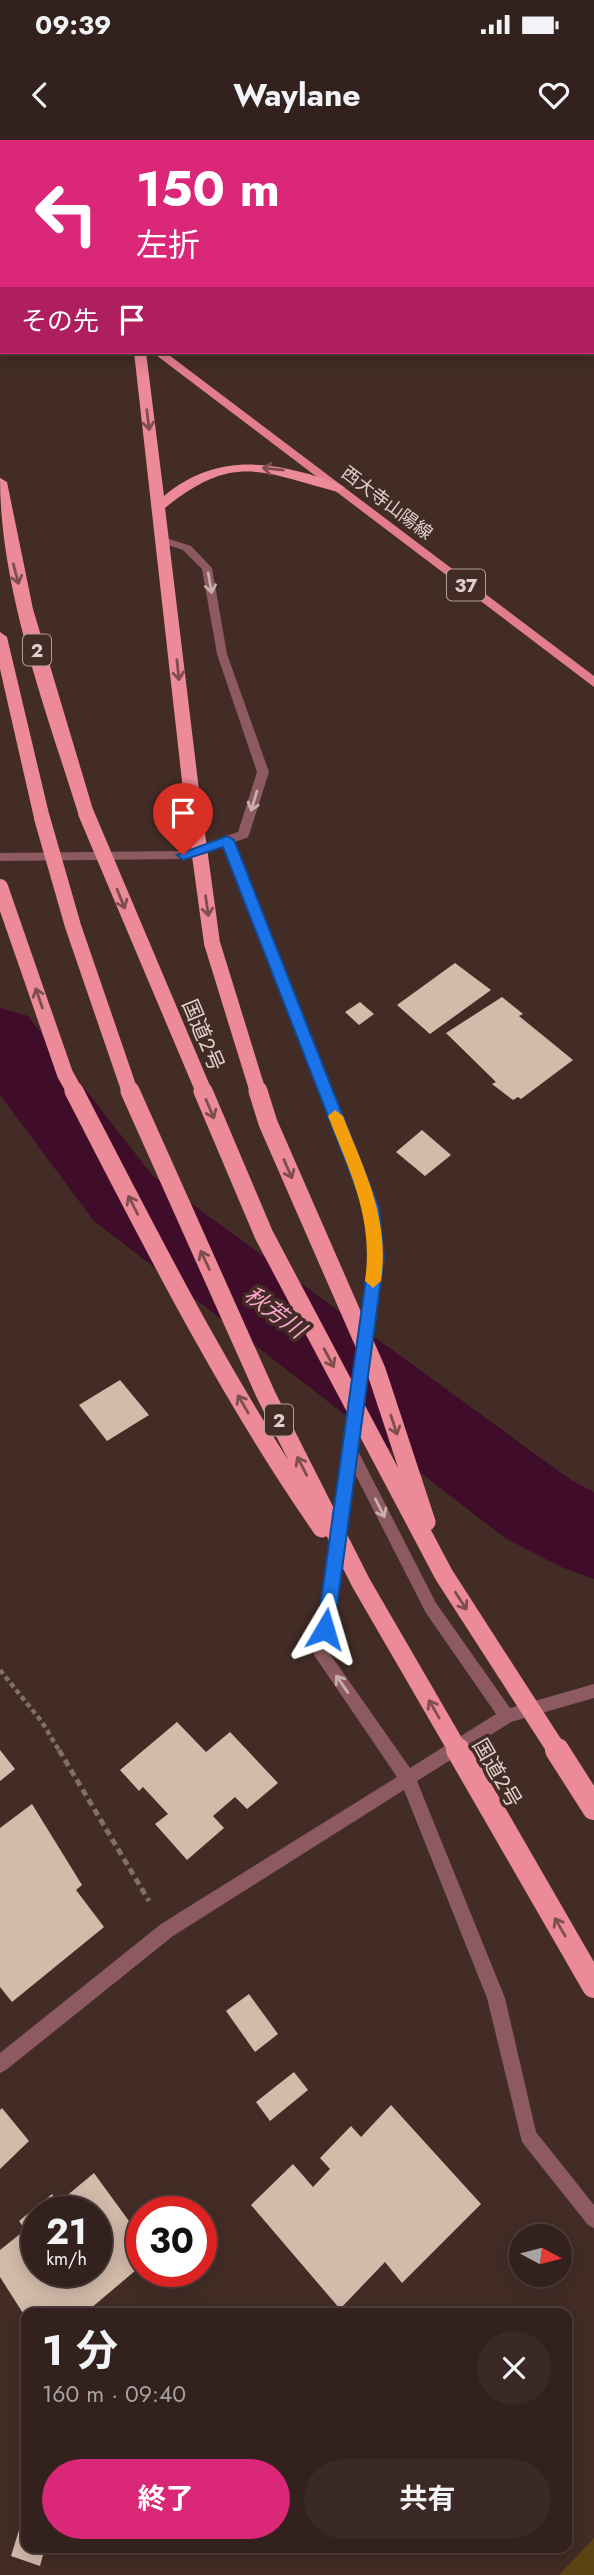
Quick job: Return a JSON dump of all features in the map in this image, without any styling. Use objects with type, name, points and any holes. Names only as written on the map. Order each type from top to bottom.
[{"type":"highway","name":"国道2号","points":[[140,354],[191,790],[212,943],[268,1123],[376,1370],[444,1575]]},
{"type":"highway","points":[[158,507],[183,484],[234,467],[278,468],[338,488]]},
{"type":"highway","name":"国道2号","points":[[0,482],[13,565],[56,720],[86,813],[264,1235],[444,1575],[594,1808]]},
{"type":"highway","name":"国道2号","points":[[0,638],[42,818],[73,926],[138,1115],[266,1395],[361,1583],[594,1986]]},
{"type":"highway","name":"国道2号","points":[[0,887],[65,1074],[170,1277],[274,1459],[361,1583]]},
{"type":"main road","name":"西大寺山陽線","points":[[161,354],[594,683]]},
{"type":"street","points":[[0,857],[183,855],[243,835],[263,772],[222,654],[207,568],[187,548],[163,540]]},
{"type":"street","points":[[227,840],[372,1208],[376,1257],[322,1654],[409,1780],[496,1998],[528,2136],[594,2219]]},
{"type":"street","points":[[349,1442],[431,1608],[507,1716]]},
{"type":"street","points":[[0,2064],[167,1930],[507,1716],[594,1691]]},
{"type":"path","points":[[0,1670],[42,1722],[167,1930]]},
{"type":"shaded area","points":[[594,2538],[594,2575],[559,2575]]},
{"type":"building","points":[[455,963],[491,990],[430,1034],[397,1005]]},
{"type":"building","points":[[502,997],[523,1014],[519,1016],[573,1060],[521,1099],[518,1097],[513,1100],[492,1084],[496,1082],[446,1033]]},
{"type":"building","points":[[360,1002],[374,1014],[359,1025],[345,1012]]},
{"type":"building","points":[[422,1130],[451,1155],[425,1176],[396,1152]]},
{"type":"building","points":[[120,1380],[149,1415],[107,1441],[79,1405]]},
{"type":"building","points":[[177,1722],[206,1752],[230,1732],[278,1783],[247,1809],[235,1797],[213,1816],[224,1828],[187,1860],[155,1824],[168,1814],[143,1787],[139,1791],[120,1770]]},
{"type":"building","points":[[0,1750],[15,1769],[0,1781]]},
{"type":"building","points":[[32,1804],[82,1885],[76,1890],[104,1927],[12,2002],[0,1987],[0,1828]]},
{"type":"building","points":[[249,1994],[278,2034],[255,2052],[226,2011]]},
{"type":"building","points":[[294,2072],[308,2090],[270,2121],[256,2102]]},
{"type":"building","points":[[391,2105],[481,2204],[402,2283],[385,2262],[339,2308],[251,2205],[293,2164],[313,2187],[330,2169],[320,2158],[351,2126],[361,2137]]},
{"type":"building","points":[[2,2108],[29,2141],[0,2169],[0,2110]]},
{"type":"building","points":[[94,2173],[111,2196],[66,2196]]},
{"type":"building","points":[[112,2198],[126,2217],[126,2279],[91,2308],[21,2308],[21,2310],[0,2277],[0,2250],[21,2233],[21,2287],[112,2287]]},
{"type":"building","points":[[19,2530],[21,2553],[44,2553],[40,2566],[11,2556]]},
{"type":"waterway","name":"秋芳川","points":[[0,1037],[123,1198],[538,1509],[594,1538]]},
{"type":"slow traffic","points":[[335,1116],[372,1208],[376,1257],[373,1281]]},
{"type":"route","points":[[183,855],[227,840],[372,1208],[376,1257],[325,1629]]}]
